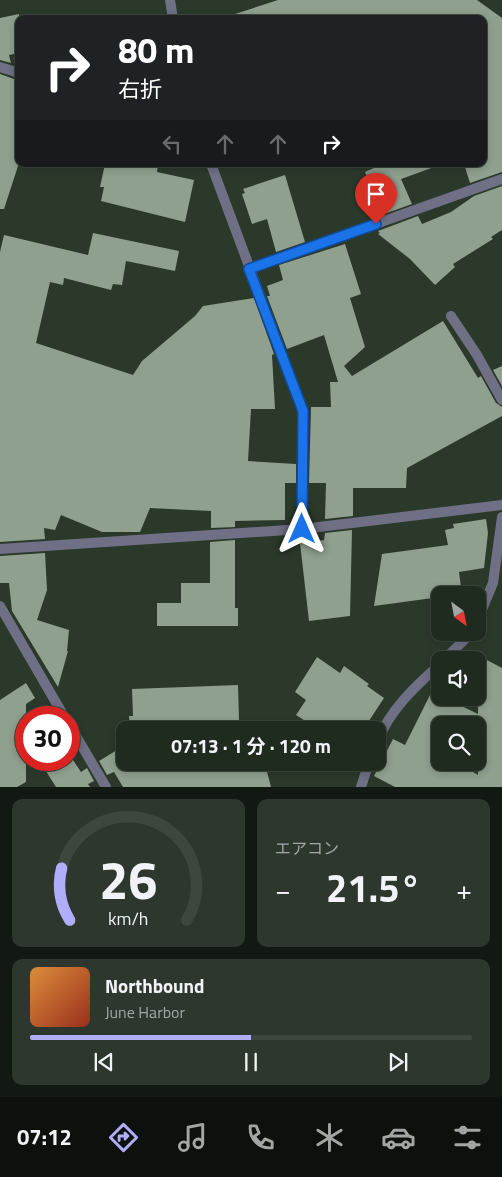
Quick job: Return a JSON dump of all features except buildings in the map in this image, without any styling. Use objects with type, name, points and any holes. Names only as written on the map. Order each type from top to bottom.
[{"type":"street","points":[[170,0],[172,15]]},
{"type":"street","points":[[0,67],[15,72]]},
{"type":"street","points":[[212,167],[303,411],[302,529]]},
{"type":"street","points":[[249,269],[502,179]]},
{"type":"street","points":[[451,316],[477,355],[502,400]]},
{"type":"street","points":[[0,549],[302,529],[502,505]]},
{"type":"street","points":[[486,600],[493,583],[502,517]]},
{"type":"street","points":[[0,606],[58,706]]},
{"type":"street","points":[[453,651],[463,641]]},
{"type":"street","points":[[386,724],[412,690],[431,672]]},
{"type":"street","points":[[80,743],[106,787]]},
{"type":"street","points":[[361,787],[366,771]]},
{"type":"route","points":[[302,529],[303,411],[249,269],[376,224]]}]
